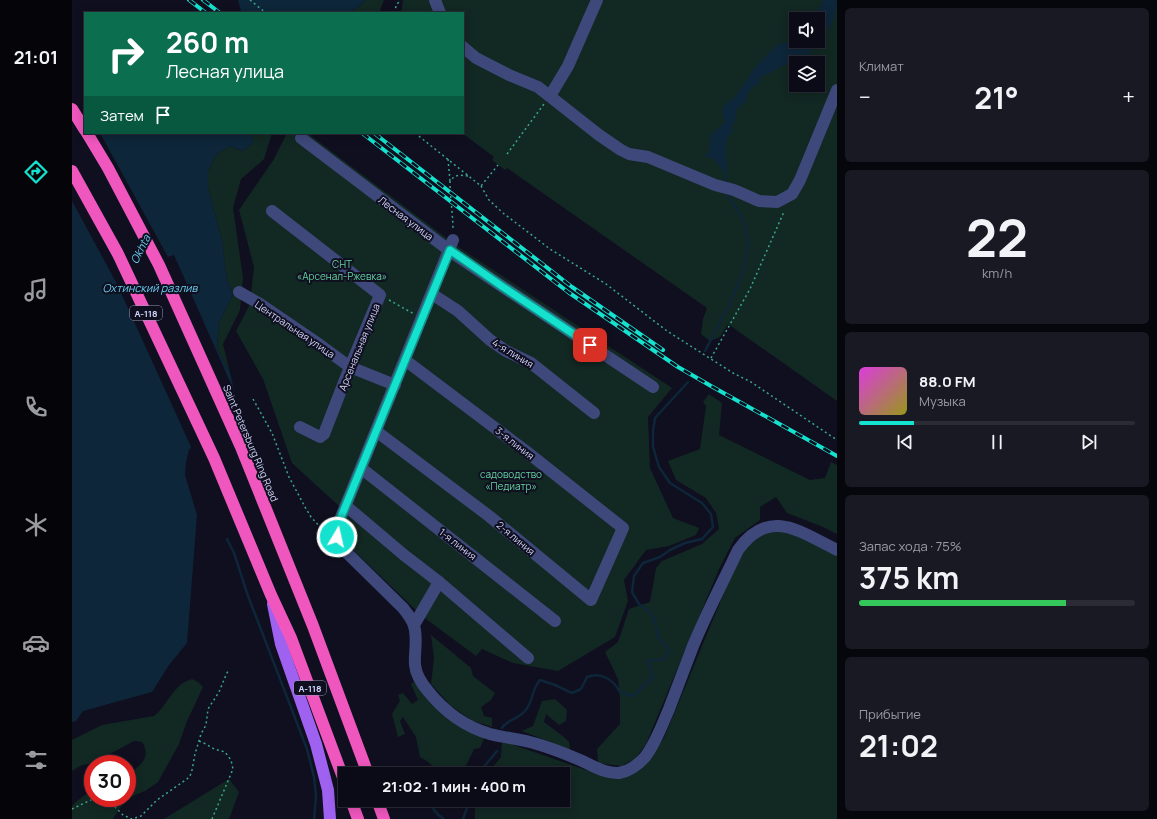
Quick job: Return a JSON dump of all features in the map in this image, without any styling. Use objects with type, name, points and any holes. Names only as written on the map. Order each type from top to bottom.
[{"type":"highway","name":"Saint Petersburg Ring Road","points":[[72,109],[84,129]]},
{"type":"highway","name":"Saint Petersburg Ring Road","points":[[87,134],[108,168],[159,265],[241,447],[313,626],[365,767]]},
{"type":"highway","name":"А-118","points":[[72,171],[118,254],[214,458],[271,595],[291,638],[339,767]]},
{"type":"highway","points":[[354,807],[358,819]]},
{"type":"highway","points":[[380,807],[384,819]]},
{"type":"main road","points":[[271,595],[280,644],[316,744],[328,790],[330,819]]},
{"type":"street","points":[[435,0],[440,12]]},
{"type":"street","points":[[550,96],[568,66],[597,0]]},
{"type":"street","points":[[464,48],[476,58],[509,75],[538,87],[599,135],[621,150],[629,154],[648,157],[715,185],[734,190],[760,201],[778,202],[792,194],[800,180],[837,90]]},
{"type":"street","name":"Лесная улица","points":[[301,138],[452,245],[503,287],[653,387]]},
{"type":"street","name":"Арсенальная улица","points":[[272,211],[380,295],[324,434],[320,437],[300,427]]},
{"type":"street","points":[[452,245],[337,527],[337,537],[343,549],[410,616],[416,635],[416,670],[428,691],[453,716],[466,724],[490,734],[520,739],[537,744],[579,759],[611,773],[625,772],[639,764],[650,749],[661,728],[694,645],[738,550],[748,538],[758,530],[767,526],[777,525],[801,531],[837,550]]},
{"type":"street","name":"Центральная улица","points":[[239,292],[266,308],[350,367],[395,384]]},
{"type":"street","name":"4-я линия","points":[[432,294],[458,312],[490,340],[506,351],[531,363],[594,413]]},
{"type":"street","name":"3-я линия","points":[[405,360],[521,447],[623,528]]},
{"type":"street","name":"2-я линия","points":[[376,430],[489,516],[591,600],[623,528]]},
{"type":"street","name":"1-я линия","points":[[361,468],[555,621]]},
{"type":"street","points":[[346,506],[404,555],[439,582],[528,658]]},
{"type":"street","points":[[414,625],[439,582]]},
{"type":"path","points":[[250,0],[265,12]]},
{"type":"path","points":[[395,12],[396,5],[401,0]]},
{"type":"path","points":[[507,154],[550,96]]},
{"type":"path","points":[[416,134],[481,186],[489,200],[550,249],[606,284],[667,331],[769,394],[837,440]]},
{"type":"path","points":[[448,159],[453,220],[452,245]]},
{"type":"path","points":[[481,186],[498,165]]},
{"type":"path","points":[[450,181],[457,176],[468,176]]},
{"type":"path","points":[[711,358],[750,290],[783,214],[778,202]]},
{"type":"path","points":[[380,295],[422,318]]},
{"type":"path","points":[[253,399],[272,433],[289,477],[311,517],[321,528],[337,537]]},
{"type":"path","points":[[115,807],[123,815],[132,819],[141,816],[157,800],[190,776],[199,741],[206,725],[208,709],[219,692],[228,671]]},
{"type":"path","points":[[199,741],[214,749],[225,752],[231,760],[233,769],[212,819]]},
{"type":"path","points":[[72,809],[84,804]]},
{"type":"green space","points":[[365,0],[384,0],[379,12],[350,12],[361,5]]},
{"type":"green space","points":[[403,0],[837,0],[837,401],[728,324],[720,337],[710,341],[701,334],[703,319],[707,308],[507,168],[505,170],[492,160],[494,157],[463,134],[464,12],[401,12]]},
{"type":"green space","points":[[250,134],[272,134],[264,159],[241,179],[233,208],[243,278],[240,310],[223,344],[230,373],[217,348],[219,323],[233,294],[227,280],[222,241],[208,188],[208,171],[216,155],[229,146],[243,151],[253,143]]},
{"type":"green space","name":"СНТ «Арсенал-Ржевка»","points":[[286,134],[308,134],[449,240],[340,507],[292,463],[263,379],[236,331],[250,304],[254,267],[239,210],[274,159]]},
{"type":"green space","name":"садоводство «Педиатр»","points":[[457,246],[672,388],[648,417],[650,468],[673,518],[699,528],[696,535],[669,546],[646,550],[624,580],[628,601],[615,637],[558,671],[513,663],[482,649],[476,656],[422,616],[349,546],[344,533],[346,513]]},
{"type":"green space","points":[[709,394],[722,403],[719,435],[810,480],[825,478],[831,462],[837,465],[837,534],[787,513],[776,497],[760,507],[760,520],[735,538],[719,569],[646,744],[635,759],[621,766],[598,763],[597,749],[620,724],[618,679],[605,652],[618,642],[629,609],[650,602],[656,568],[662,561],[702,544],[719,529],[716,513],[706,498],[676,480],[668,461],[700,449],[706,406],[703,402]]},
{"type":"green space","points":[[766,530],[782,530],[837,553],[837,819],[475,819],[475,807],[570,807],[570,767],[493,767],[501,757],[502,741],[589,771],[645,764],[664,738],[738,559],[753,540]]},
{"type":"green space","points":[[431,635],[471,668],[473,676],[495,693],[491,700],[481,707],[484,716],[492,718],[492,727],[473,721],[451,706],[431,684],[434,658]]},
{"type":"green space","points":[[192,679],[203,687],[187,721],[179,744],[158,782],[145,791],[136,795],[136,769],[143,761],[146,752],[142,742],[134,741],[108,755],[84,755],[84,765],[72,771],[72,740],[102,725],[154,716],[175,690],[185,682]]},
{"type":"green space","points":[[415,681],[484,738],[480,748],[474,749],[465,767],[433,767],[426,760],[420,757],[416,737],[403,717],[400,721],[405,734],[398,737],[392,714],[400,701],[398,695],[403,693],[412,704],[418,700],[411,684]]},
{"type":"green space","points":[[555,699],[567,710],[566,721],[559,725],[546,714],[544,722],[569,742],[570,750],[522,731],[533,726],[542,701]]},
{"type":"green space","points":[[229,779],[239,792],[229,819],[164,819]]},
{"type":"green space","points":[[84,796],[84,807],[121,807],[113,819],[72,819],[72,806]]},
{"type":"water","points":[[238,0],[365,0],[361,5],[350,12],[241,11]]},
{"type":"water","points":[[823,0],[837,0],[835,14],[830,28],[825,31],[825,12],[816,12]]},
{"type":"water","points":[[789,41],[789,48],[815,48],[807,56],[789,56],[789,63],[760,77],[759,83],[748,92],[746,102],[737,109],[735,121],[732,127],[733,132],[727,138],[726,173],[713,158],[704,157],[709,152],[710,136],[725,122],[722,111],[726,104],[734,98],[756,66],[777,45]]},
{"type":"water","name":"Охтинский разлив","points":[[72,114],[84,132],[84,134],[250,134],[254,142],[243,151],[229,146],[216,155],[208,171],[208,188],[222,241],[227,280],[233,294],[219,323],[217,348],[230,373],[237,402],[202,433],[189,450],[186,462],[185,475],[197,515],[187,643],[169,665],[152,692],[83,711],[76,721],[72,722]]},
{"type":"pier","points":[[84,107],[84,134],[101,134],[168,257],[174,255],[239,402],[233,414],[222,428],[203,435],[192,449],[117,284],[72,201],[72,112]]},
{"type":"waterway","points":[[726,171],[726,184]]},
{"type":"waterway","points":[[705,351],[730,303],[742,275],[749,243],[743,219],[726,193]]},
{"type":"waterway","points":[[502,728],[504,725],[525,711],[540,680],[572,693],[581,689],[587,677],[597,675],[610,680],[620,692],[633,696],[653,677],[648,661],[664,659],[669,650],[658,637],[655,621],[649,611],[639,604],[632,592],[634,576],[643,563],[660,557],[670,550],[685,543],[702,539],[713,527],[711,514],[702,503],[670,483],[659,467],[653,447],[655,418],[688,382]]},
{"type":"waterway","points":[[227,539],[234,553],[248,596],[307,749],[314,777],[316,796],[314,819]]},
{"type":"waterway","points":[[484,767],[497,751]]},
{"type":"waterway","points":[[432,807],[444,819]]},
{"type":"waterway","points":[[463,819],[467,807]]},
{"type":"railway","points":[[189,0],[205,12]]},
{"type":"railway","points":[[203,0],[219,12]]},
{"type":"railway","points":[[363,134],[568,292],[678,367],[837,456]]},
{"type":"railway","points":[[375,134],[572,287],[663,350]]},
{"type":"route","points":[[337,537],[337,527],[450,250],[590,345]]},
{"type":"water label","name":"Okhta","points":[[140,249]]}]
